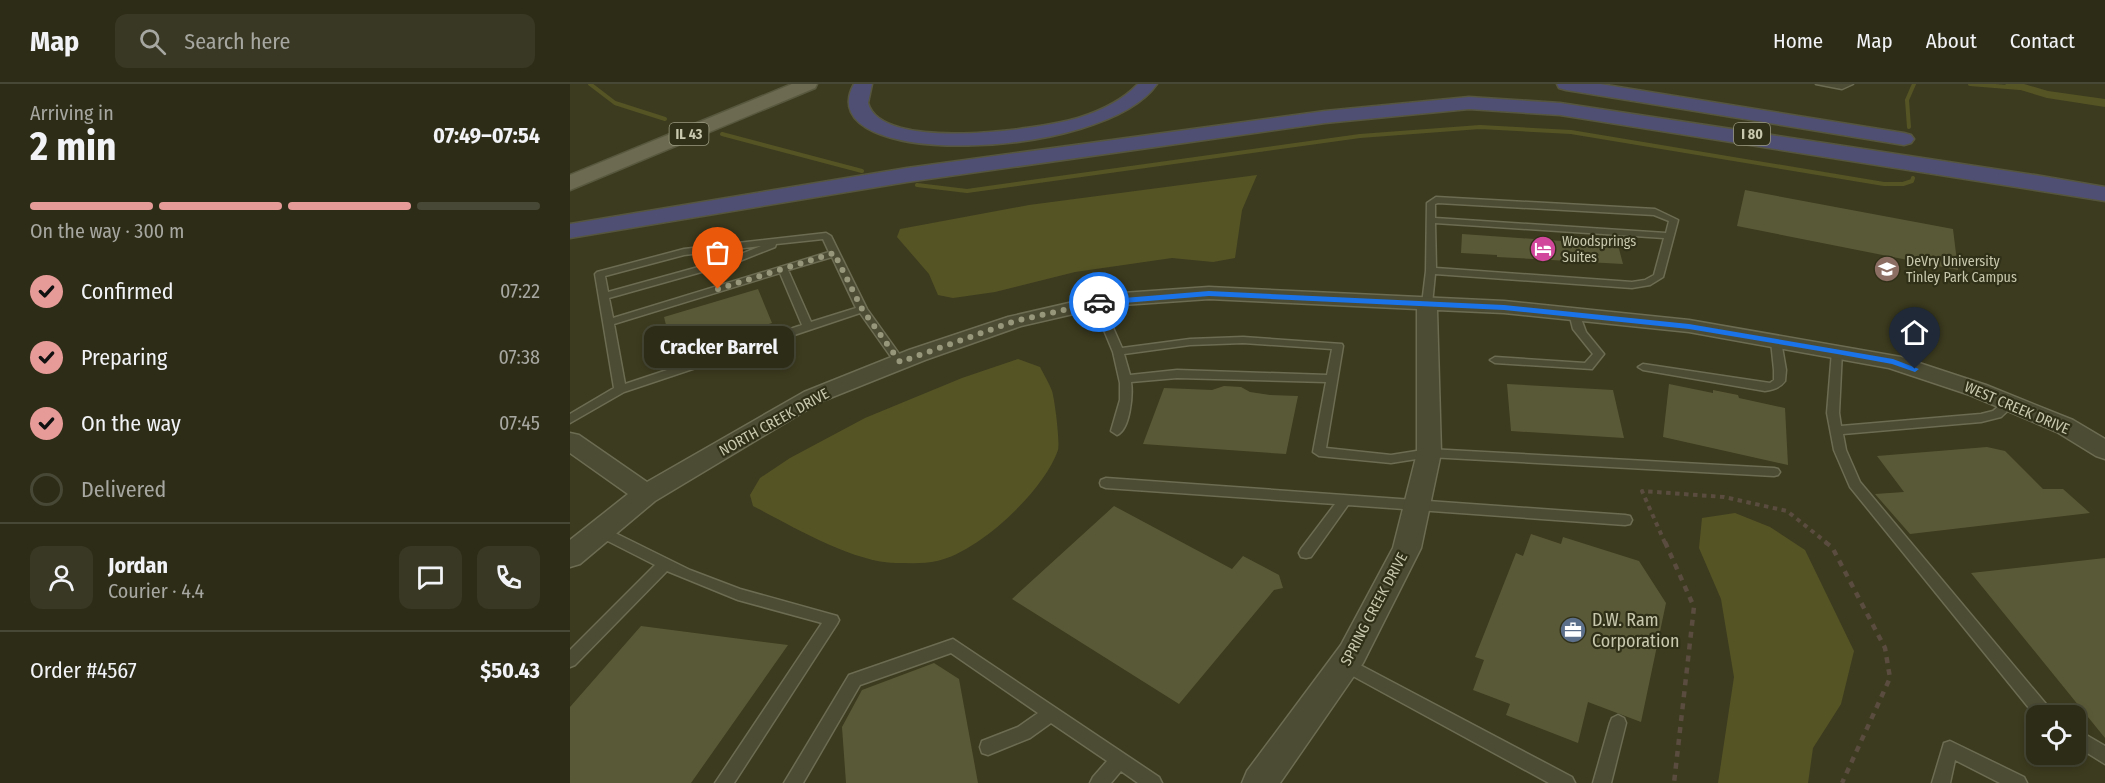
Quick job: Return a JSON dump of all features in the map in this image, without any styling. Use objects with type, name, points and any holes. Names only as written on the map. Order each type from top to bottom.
[{"type":"highway","points":[[863,84],[858,96],[859,108],[874,123],[893,131],[915,136],[962,140],[1020,136],[1087,121],[1130,101],[1148,84]]},
{"type":"highway","name":"I 80","points":[[1462,84],[2105,194]]},
{"type":"highway","name":"I 80","points":[[1566,84],[1922,142]]},
{"type":"highway","points":[[1621,84],[1777,118]]},
{"type":"highway","points":[[570,231],[907,175],[1325,117],[1404,108],[1469,104],[1560,109],[2041,183]]},
{"type":"main road","name":"IL 43","points":[[570,170],[783,84]]},
{"type":"main road","name":"IL 43","points":[[570,183],[808,84]]},
{"type":"street","name":"NORTH CREEK DRIVE","points":[[570,556],[646,494],[812,397],[900,362],[1015,321],[1108,300],[1209,293],[1427,304]]},
{"type":"street","name":"WEST CREEK DRIVE","points":[[1427,304],[1574,313],[1689,326],[1893,362],[2010,403],[2065,426],[2105,450]]},
{"type":"street","name":"SPRING CREEK DRIVE","points":[[1259,783],[1345,664],[1407,548],[1429,453],[1427,304]]},
{"type":"street","points":[[570,441],[646,494]]},
{"type":"lane","points":[[1819,84],[1842,87],[1851,84]]},
{"type":"lane","points":[[1427,304],[1431,272],[1431,203],[1436,200],[1655,212],[1674,220],[1659,277],[1647,283],[1632,285],[1431,272]]},
{"type":"lane","points":[[1431,220],[1669,236]]},
{"type":"lane","points":[[620,389],[600,274],[684,252],[826,236],[862,309],[900,362]]},
{"type":"lane","points":[[604,296],[734,260],[766,249],[779,241]]},
{"type":"lane","points":[[609,322],[834,253]]},
{"type":"lane","points":[[783,269],[808,328]]},
{"type":"lane","points":[[1108,300],[1107,323],[1129,387],[1118,432]]},
{"type":"lane","points":[[570,419],[620,389],[862,309]]},
{"type":"lane","points":[[1496,360],[1588,367],[1599,354],[1577,330],[1574,313]]},
{"type":"lane","points":[[1118,352],[1190,342],[1243,340],[1338,346],[1320,452],[1391,459],[1429,453],[1774,472]]},
{"type":"lane","points":[[1643,367],[1765,387],[1773,386],[1779,381],[1780,370],[1776,341]]},
{"type":"lane","points":[[1837,351],[1833,413],[1840,450],[1855,484],[2037,705]]},
{"type":"lane","points":[[1126,379],[1177,374],[1332,379]]},
{"type":"lane","points":[[1836,431],[1981,418],[1997,414],[2010,403]]},
{"type":"lane","points":[[1106,483],[1625,520]]},
{"type":"lane","points":[[1306,553],[1345,500]]},
{"type":"lane","points":[[601,531],[665,564],[738,594],[832,620],[724,783]]},
{"type":"lane","points":[[570,660],[665,564]]},
{"type":"lane","points":[[793,783],[855,680],[952,646],[1153,783]]},
{"type":"lane","points":[[1345,664],[1566,783]]},
{"type":"lane","points":[[988,747],[1024,733],[1051,713]]},
{"type":"lane","points":[[1602,783],[1618,723]]},
{"type":"lane","points":[[2086,744],[2105,756]]},
{"type":"lane","points":[[1941,783],[1950,749],[2018,783]]},
{"type":"lane","points":[[1099,783],[1120,760]]},
{"type":"path","points":[[1674,783],[1695,607],[1642,491],[1724,497],[1787,511],[1832,547],[1885,648],[1890,678],[1842,783]]},
{"type":"shaded area","points":[[1257,175],[1242,210],[1235,258],[1213,262],[1172,258],[1075,272],[995,292],[953,298],[938,295],[929,274],[897,237],[900,229],[1029,205]]},
{"type":"shaded area","points":[[1018,359],[1040,367],[1051,388],[1057,421],[1058,450],[1051,466],[1025,501],[1008,518],[972,546],[932,562],[879,561],[823,542],[753,506],[750,495],[760,478],[790,458],[865,418],[962,378]]},
{"type":"shaded area","points":[[1735,513],[1770,527],[1805,550],[1854,651],[1841,704],[1813,748],[1808,783],[1718,783],[1734,677],[1721,599],[1699,548],[1702,518]]},
{"type":"building","name":"DeVry University Tinley Park Campus","points":[[1745,190],[1953,229],[1958,270],[1737,226]]},
{"type":"building","name":"Woodsprings Suites","points":[[1462,234],[1618,245],[1623,264],[1461,253]]},
{"type":"building","points":[[758,289],[772,323],[673,353],[664,317]]},
{"type":"building","points":[[1507,384],[1613,390],[1624,438],[1511,431]]},
{"type":"building","points":[[1669,384],[1713,393],[1713,390],[1738,395],[1739,398],[1785,408],[1788,465],[1663,437]]},
{"type":"building","points":[[1224,386],[1241,387],[1250,392],[1270,395],[1298,396],[1286,454],[1143,444],[1164,388],[1212,390]]},
{"type":"building","points":[[1987,447],[2005,451],[2043,489],[2063,489],[2090,513],[1910,534],[1875,494],[1904,492],[1877,456]]},
{"type":"building","points":[[1114,506],[1232,569],[1243,556],[1279,575],[1283,588],[1274,590],[1179,704],[1012,599]]},
{"type":"building","name":"D.W. Ram Corporation","points":[[1531,534],[1561,544],[1563,537],[1639,561],[1666,603],[1641,722],[1588,702],[1578,743],[1506,715],[1510,704],[1473,690],[1484,660],[1475,657],[1516,553],[1523,556]]},
{"type":"building","points":[[2105,558],[2105,738],[2086,715],[2086,705],[2078,705],[1971,573]]},
{"type":"building","points":[[641,626],[788,645],[691,783],[570,783],[570,707]]},
{"type":"building","points":[[934,663],[959,679],[978,783],[846,783],[842,727],[862,690]]},
{"type":"waterway","points":[[590,84],[615,103],[665,119]]},
{"type":"waterway","points":[[1909,127],[1907,100],[1914,84]]},
{"type":"waterway","points":[[1970,84],[2020,88]]},
{"type":"waterway","points":[[2011,84],[2047,94],[2105,103]]},
{"type":"waterway","points":[[917,185],[967,191],[1360,136],[1480,127],[1571,132],[1884,184],[1903,184],[1912,181],[1913,178]]},
{"type":"waterway","points":[[722,134],[862,171]]},
{"type":"way so far","points":[[718,289],[834,253],[862,309],[900,362],[1015,321],[1099,302]]},
{"type":"place","name":"Woodsprings Suites","points":[[1543,249]]},
{"type":"place","name":"DeVry University Tinley Park Campus","points":[[1887,269]]},
{"type":"place","name":"Cracker Barrel","points":[[718,289]]},
{"type":"place","name":"D.W. Ram Corporation","points":[[1573,630]]},
{"type":"route","points":[[1099,302],[1209,293],[1504,307],[1689,326],[1837,351],[1893,362],[1915,369]]}]
